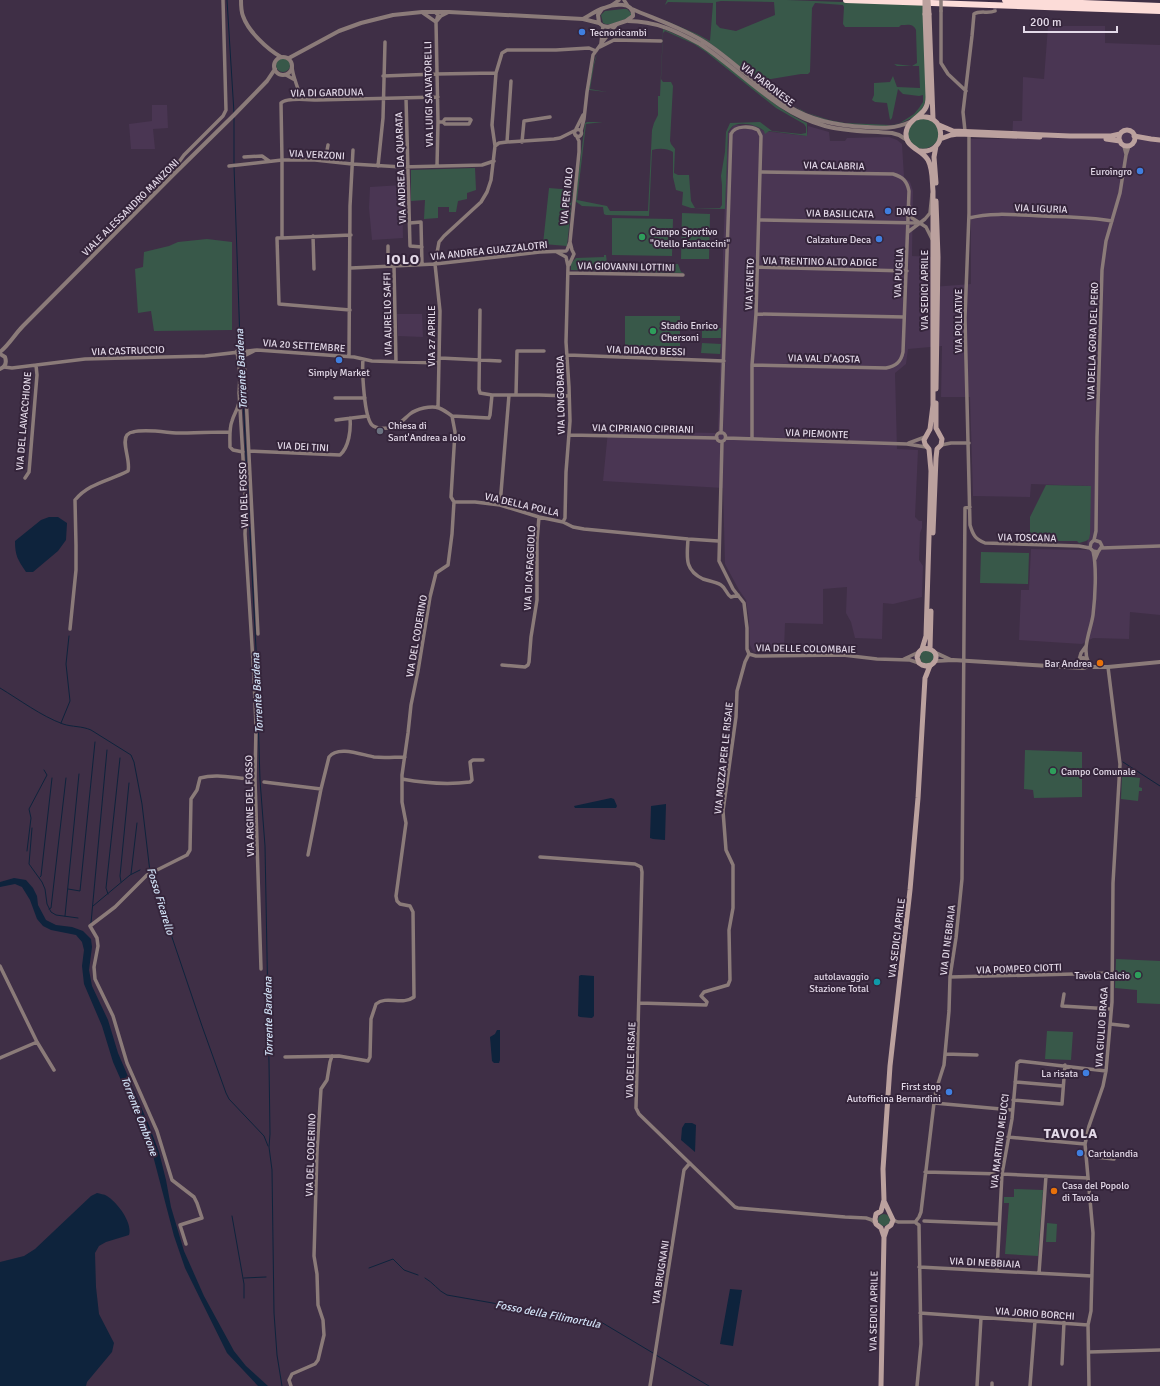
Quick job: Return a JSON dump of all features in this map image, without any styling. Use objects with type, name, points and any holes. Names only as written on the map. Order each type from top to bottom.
[{"type":"highway","points":[[846,0],[1160,11]]},
{"type":"highway","points":[[1005,0],[1160,6]]},
{"type":"main road","points":[[925,0],[933,120]]},
{"type":"main road","points":[[907,140],[906,129],[910,122],[925,109],[928,97],[928,0]]},
{"type":"main road","points":[[916,118],[925,116],[950,130],[967,133],[1111,140],[1129,144],[1151,139]]},
{"type":"main road","points":[[939,125],[940,139],[954,134],[967,133],[1111,136],[1120,134],[1124,131],[1129,131],[1134,136],[1160,140]]},
{"type":"main road","points":[[1120,134],[1120,141]]},
{"type":"main road","points":[[1129,144],[1134,136]]},
{"type":"main road","name":"VIA SEDICI APRILE","points":[[937,432],[936,389],[938,257],[934,157],[936,146],[940,139]]},
{"type":"main road","name":"VIA SEDICI APRILE","points":[[881,1211],[884,1200],[884,1162],[890,1066],[910,890],[918,798],[925,678],[917,657],[926,636],[931,471],[928,448],[924,442],[930,429],[933,405],[933,191],[931,167],[928,159],[912,147],[907,140]]},
{"type":"main road","points":[[919,151],[926,151],[936,146]]},
{"type":"main road","points":[[925,678],[936,656],[932,650],[935,470],[941,436],[937,432],[933,431],[926,435]]},
{"type":"main road","points":[[928,448],[933,450],[940,444]]},
{"type":"main road","points":[[921,650],[932,650]]},
{"type":"main road","points":[[920,664],[926,666],[933,663]]},
{"type":"main road","name":"VIA SEDICI APRILE","points":[[884,1200],[892,1216],[884,1237]]},
{"type":"main road","points":[[889,1212],[881,1211],[875,1216],[876,1224],[881,1228],[890,1224]]},
{"type":"main road","name":"VIA SEDICI APRILE","points":[[881,1228],[884,1237],[881,1386]]},
{"type":"street","points":[[171,173],[184,155],[223,116],[226,110],[223,0]]},
{"type":"street","points":[[241,0],[242,15],[248,26],[270,50],[281,57],[290,60]]},
{"type":"street","points":[[610,6],[619,0]]},
{"type":"street","points":[[624,0],[628,6]]},
{"type":"street","points":[[941,0],[941,63],[948,74],[966,91]]},
{"type":"street","points":[[583,19],[603,8],[610,6],[628,6]]},
{"type":"street","name":"VIA PARONESE","points":[[628,6],[702,40],[783,103],[811,118],[836,125],[866,127],[892,128],[910,122]]},
{"type":"street","points":[[601,44],[601,24],[598,15],[603,8]]},
{"type":"street","points":[[290,60],[339,31],[361,23],[394,15],[422,12],[449,12],[583,19],[601,24],[608,28],[626,21],[633,16],[632,9]]},
{"type":"street","name":"VIA POLLATIVE","points":[[975,538],[970,525],[965,318],[969,218],[967,133],[963,112],[974,14],[978,12],[995,11]]},
{"type":"street","points":[[422,12],[436,22],[441,16],[449,12]]},
{"type":"street","name":"VIA LUIGI SALVATORELLI","points":[[435,12],[438,15],[436,22],[436,74],[438,97],[437,166]]},
{"type":"street","name":"VIA PARONESE","points":[[626,21],[640,21],[655,24],[700,44],[778,105],[804,119],[842,130],[892,133],[907,140]]},
{"type":"street","name":"VIA PER IOLO","points":[[579,152],[591,63],[596,50],[617,24]]},
{"type":"street","points":[[611,32],[611,37],[614,40]]},
{"type":"street","points":[[596,50],[614,40],[661,41]]},
{"type":"street","points":[[378,166],[382,142],[385,42]]},
{"type":"street","name":"VIA 27 APRILE","points":[[438,408],[440,311],[435,264],[439,242],[481,202],[487,192],[491,180],[495,146],[492,121],[496,73],[502,53],[506,50],[556,50],[587,48],[596,50]]},
{"type":"street","points":[[267,81],[275,69],[274,58],[270,50]]},
{"type":"street","points":[[275,63],[278,58],[281,57]]},
{"type":"street","points":[[290,60],[300,91],[300,99]]},
{"type":"street","points":[[286,75],[292,68]]},
{"type":"street","points":[[275,69],[280,74],[296,80]]},
{"type":"street","points":[[383,76],[496,73]]},
{"type":"street","points":[[267,81],[280,74]]},
{"type":"street","name":"VIALE ALESSANDRO MANZONI","points":[[0,353],[19,329],[230,120],[267,81]]},
{"type":"street","points":[[507,142],[510,81]]},
{"type":"street","name":"VIA ANDREA DA QUARATA","points":[[422,247],[410,246],[406,98],[438,97]]},
{"type":"street","name":"VIA DI GARDUNA","points":[[282,160],[281,103],[285,100],[406,98]]},
{"type":"street","name":"VIA PER IOLO","points":[[568,250],[579,152],[579,141],[575,132],[584,114]]},
{"type":"street","points":[[522,142],[524,121],[550,117]]},
{"type":"street","points":[[438,122],[443,122],[445,124],[469,124],[471,120],[445,119],[443,122]]},
{"type":"street","points":[[457,119],[457,124]]},
{"type":"street","name":"VIA VENETO","points":[[724,361],[731,134],[733,130],[737,128],[754,128],[758,130],[761,136],[758,267],[752,365],[752,439]]},
{"type":"street","points":[[495,146],[499,143],[507,142],[560,138],[579,130],[581,133]]},
{"type":"street","name":"VIA DELLA GORA DEL PERO","points":[[1086,665],[1086,645],[1091,629],[1093,614],[1102,273],[1105,249],[1122,185],[1129,144]]},
{"type":"street","points":[[326,161],[328,145]]},
{"type":"street","points":[[349,357],[353,150]]},
{"type":"street","points":[[244,157],[262,156],[268,161]]},
{"type":"street","points":[[282,160],[282,238]]},
{"type":"street","points":[[229,166],[268,161]]},
{"type":"street","name":"VIA VERZONI","points":[[268,161],[326,161],[408,167],[482,165],[494,161]]},
{"type":"street","name":"VIA CALABRIA","points":[[760,172],[893,174],[905,181]]},
{"type":"street","name":"VIA PUGLIA","points":[[896,365],[900,361],[903,352],[907,271],[908,184],[905,181]]},
{"type":"street","points":[[908,232],[925,219],[930,213],[930,196],[933,191]]},
{"type":"street","points":[[908,201],[912,218],[926,227],[933,241]]},
{"type":"street","name":"VIA LIGURIA","points":[[969,218],[983,215],[1012,215],[1091,218],[1112,221]]},
{"type":"street","name":"VIA BASILICATA","points":[[759,220],[920,223]]},
{"type":"street","points":[[410,223],[421,222],[422,265]]},
{"type":"street","points":[[350,310],[279,304],[277,238],[351,235]]},
{"type":"street","points":[[313,236],[314,269]]},
{"type":"street","points":[[388,246],[388,266]]},
{"type":"street","name":"VIA ANDREA GUAZZALOTRI","points":[[351,268],[435,264],[568,250]]},
{"type":"street","name":"VIA LONGOBARDA","points":[[563,522],[565,518],[570,396],[566,342],[568,266],[566,257],[568,250],[574,254],[568,266]]},
{"type":"street","name":"VIA ANDREA GUAZZALOTRI","points":[[557,252],[566,257]]},
{"type":"street","points":[[566,257],[569,259],[572,258]]},
{"type":"street","name":"VIA AURELIO SAFFI","points":[[394,266],[396,362]]},
{"type":"street","name":"VIA TRENTINO ALTO ADIGE","points":[[758,267],[907,271]]},
{"type":"street","name":"VIA GIOVANNI LOTTINI","points":[[568,273],[683,275]]},
{"type":"street","points":[[480,310],[479,392],[482,394],[492,395],[570,396]]},
{"type":"street","points":[[756,314],[904,317]]},
{"type":"street","points":[[2,368],[6,359],[6,346]]},
{"type":"street","name":"VIA 20 SETTEMBRE","points":[[237,352],[257,350],[396,362],[439,360],[500,361]]},
{"type":"street","name":"VIA DEL FOSSO","points":[[257,350],[244,356],[258,634]]},
{"type":"street","points":[[516,395],[517,351],[544,351]]},
{"type":"street","points":[[237,352],[240,375],[238,407],[232,421],[230,432],[231,448],[237,452],[243,452]]},
{"type":"street","name":"VIA CASTRUCCIO","points":[[2,368],[85,359],[205,356],[237,352]]},
{"type":"street","points":[[0,353],[6,359]]},
{"type":"street","name":"VIA DIDACO BESSI","points":[[568,355],[724,361]]},
{"type":"street","name":"VIA CASTRUCCIO","points":[[6,359],[10,365],[20,366]]},
{"type":"street","points":[[363,359],[363,381],[368,416],[373,426],[379,428],[390,428],[413,412],[424,409],[438,408],[452,416],[489,418],[492,395]]},
{"type":"street","points":[[722,433],[718,434],[717,438],[722,442],[726,438],[725,434],[722,433],[724,361]]},
{"type":"street","name":"VIA DEL LAVACCHIONE","points":[[26,478],[29,472],[36,365]]},
{"type":"street","name":"VIA VAL D'AOSTA","points":[[752,365],[886,368],[896,365]]},
{"type":"street","name":"VIA ARGINE DEL FOSSO","points":[[239,392],[246,508],[245,534],[256,726],[255,779],[261,969]]},
{"type":"street","points":[[500,505],[509,395]]},
{"type":"street","points":[[335,398],[365,398]]},
{"type":"street","points":[[336,420],[368,416]]},
{"type":"street","points":[[452,416],[455,432],[451,499],[454,502]]},
{"type":"street","name":"VIA DEI TINI","points":[[249,451],[340,456],[349,436],[350,418]]},
{"type":"street","points":[[70,629],[76,570],[75,500],[85,490],[94,484],[128,471],[125,442],[127,435],[130,432],[139,431],[186,433],[230,432]]},
{"type":"street","name":"VIA CIPRIANO CIPRIANI","points":[[569,435],[717,438]]},
{"type":"street","name":"VIA PIEMONTE","points":[[907,444],[926,435]]},
{"type":"street","name":"VIA PIEMONTE","points":[[726,438],[907,444],[928,448]]},
{"type":"street","name":"VIA DELLE COLOMBAIE","points":[[722,442],[718,541],[719,561],[726,578],[742,599],[745,607],[747,649],[749,654],[756,656],[843,655],[910,660],[920,664]]},
{"type":"street","points":[[940,444],[969,443]]},
{"type":"street","name":"VIA DELLA POLLA","points":[[454,502],[475,502],[500,505],[539,517],[563,522]]},
{"type":"street","name":"VIA DEL CODERINO","points":[[291,1386],[290,1377],[294,1373],[313,1365],[318,1360],[319,1350],[324,1335],[323,1320],[318,1305],[317,1274],[314,1256],[321,1089],[327,1080],[332,1056],[368,1061],[370,1057],[371,1020],[376,1004],[382,1001],[407,1001],[414,995],[413,912],[410,906],[397,901],[396,896],[406,823],[402,802],[402,779],[411,705],[430,597],[436,573],[448,565],[454,502]]},
{"type":"street","name":"VIA POLLATIVE","points":[[963,662],[965,508],[970,507]]},
{"type":"street","name":"VIA DI CAFAGGIOLO","points":[[502,665],[525,667],[530,662],[531,637],[537,600],[537,541],[539,517]]},
{"type":"street","points":[[563,522],[573,527],[584,529],[718,541]]},
{"type":"street","name":"VIA TOSCANA","points":[[975,538],[985,543],[992,544],[1080,546],[1094,544]]},
{"type":"street","points":[[688,539],[687,560],[689,568],[702,578],[722,586],[728,595],[738,595]]},
{"type":"street","points":[[1094,544],[1112,547]]},
{"type":"street","points":[[1094,544],[1101,548],[1160,546]]},
{"type":"street","points":[[1094,544],[1098,552]]},
{"type":"street","name":"VIA DELLA GORA DEL PERO","points":[[1095,560],[1101,548]]},
{"type":"street","name":"VIA DELLA GORA DEL PERO","points":[[1078,660],[1086,645]]},
{"type":"street","name":"VIA DELLE COLOMBAIE","points":[[901,660],[921,650]]},
{"type":"street","points":[[932,650],[953,660],[963,662],[1067,667],[1086,665]]},
{"type":"street","name":"VIA MOZZA PER LE RISAIE","points":[[639,1003],[706,1005],[707,1002],[701,996],[704,992],[728,985],[730,980],[729,930],[733,908],[733,865],[726,850],[723,811],[736,717],[737,692],[743,668],[749,654]]},
{"type":"street","points":[[1067,667],[1084,658],[1086,665]]},
{"type":"street","points":[[933,663],[953,660]]},
{"type":"street","points":[[1078,660],[1078,665],[1108,667],[1160,662]]},
{"type":"street","name":"VIA DI NEBBIAIA","points":[[917,1224],[917,1219],[919,1218],[921,1212],[936,1090],[943,1071],[949,1011],[950,977],[956,938],[963,858],[963,662]]},
{"type":"street","name":"VIA GIULIO BRAGA","points":[[1089,1386],[1088,1325],[1091,1311],[1093,1233],[1085,1144],[1089,1126],[1103,1086],[1106,1071],[1113,973],[1113,883],[1120,764],[1108,667]]},
{"type":"street","points":[[308,855],[329,756],[335,752],[358,752],[373,756],[405,758]]},
{"type":"street","points":[[402,779],[416,782],[442,784],[470,782],[472,780],[470,762],[473,760],[483,760]]},
{"type":"street","points":[[186,1244],[180,1225],[202,1218],[194,1197],[172,1180],[157,1131],[127,1064],[113,1016],[95,979],[94,967],[98,946],[97,938],[90,926],[115,907],[147,875],[187,855],[190,850],[191,799],[197,790],[200,778],[219,776],[255,779]]},
{"type":"street","points":[[264,782],[321,789]]},
{"type":"street","name":"VIA DELLE RISAIE","points":[[540,858],[635,864],[641,867],[636,1108],[639,1114],[735,1207],[845,1218],[866,1218],[875,1216]]},
{"type":"street","points":[[0,966],[37,1042],[54,1070]]},
{"type":"street","name":"VIA POMPEO CIOTTI","points":[[950,977],[1113,973]]},
{"type":"street","points":[[1064,994],[1062,1006],[1111,1008]]},
{"type":"street","points":[[1110,1024],[1128,1026]]},
{"type":"street","points":[[0,1058],[37,1042]]},
{"type":"street","points":[[945,1054],[977,1055]]},
{"type":"street","points":[[285,1057],[332,1056]]},
{"type":"street","name":"VIA MARTINO MEUCCI","points":[[997,1271],[1002,1174],[1012,1110],[1017,1062],[1065,1065]]},
{"type":"street","points":[[1013,1100],[1062,1104],[1065,1065],[1106,1071]]},
{"type":"street","points":[[1015,1082],[1063,1086]]},
{"type":"street","points":[[934,1103],[1012,1110]]},
{"type":"street","points":[[1008,1137],[1085,1144]]},
{"type":"street","points":[[1086,1156],[1114,1159]]},
{"type":"street","name":"VIA BRUGNANI","points":[[650,1386],[684,1170],[690,1163]]},
{"type":"street","points":[[925,1172],[1088,1178]]},
{"type":"street","points":[[1039,1273],[1046,1176]]},
{"type":"street","points":[[866,1218],[872,1220],[876,1224]]},
{"type":"street","points":[[919,1218],[922,1218],[924,1221],[999,1224]]},
{"type":"street","points":[[890,1224],[898,1222],[922,1224],[924,1221]]},
{"type":"street","points":[[917,1224],[921,1344],[917,1386]]},
{"type":"street","name":"VIA DI NEBBIAIA","points":[[919,1267],[1092,1276]]},
{"type":"street","name":"VIA JORIO BORCHI","points":[[920,1313],[995,1320],[1064,1322],[1088,1325]]},
{"type":"street","points":[[977,1386],[981,1318]]},
{"type":"street","points":[[1030,1386],[1035,1321]]},
{"type":"street","points":[[1062,1364],[1064,1322]]},
{"type":"street","points":[[1089,1352],[1160,1350]]},
{"type":"shaded area","points":[[1048,26],[1105,26],[1105,43],[1160,45],[1160,615],[1130,612],[1129,639],[1093,638],[1082,644],[1019,640],[1021,590],[1029,590],[1031,549],[1087,550],[1091,486],[1031,484],[1030,497],[973,496],[970,397],[941,397],[942,346],[908,349],[906,364],[895,373],[897,449],[918,450],[915,517],[919,521],[922,521],[919,560],[923,566],[922,597],[893,604],[883,603],[882,639],[855,638],[851,622],[846,613],[847,587],[823,589],[823,624],[785,623],[784,650],[754,652],[750,645],[749,620],[746,600],[725,564],[723,488],[603,481],[608,431],[718,433],[728,133],[734,125],[754,125],[764,131],[807,136],[808,126],[829,132],[830,141],[845,141],[847,138],[889,137],[897,140],[902,144],[904,177],[910,182],[913,191],[912,256],[932,257],[932,287],[971,284],[971,139],[1012,139],[1013,121],[1022,121],[1023,77],[1044,79]]},
{"type":"shaded area","points":[[152,105],[167,105],[168,128],[153,129],[155,149],[131,149],[129,124],[152,121]]},
{"type":"shaded area","points":[[402,185],[403,238],[372,240],[369,208],[370,187]]},
{"type":"shaded area","points":[[397,314],[422,314],[423,337],[398,336]]},
{"type":"green space","points":[[667,0],[787,0],[923,5],[926,96],[923,108],[914,117],[900,123],[914,114],[919,108],[923,102],[923,95],[903,94],[898,89],[892,118],[890,120],[887,103],[875,102],[872,100],[874,95],[874,83],[890,82],[893,76],[897,87],[920,88],[919,66],[912,66],[917,63],[916,30],[912,25],[901,25],[899,27],[845,27],[843,24],[843,5],[815,3],[812,8],[810,72],[808,74],[762,81],[763,84],[778,96],[707,41],[695,34],[663,21],[664,20],[697,34],[710,41],[713,3],[668,2],[665,5]],"holes":[[[716,2],[774,2],[775,15],[736,31],[720,28],[716,24]]]},
{"type":"green space","points":[[627,9],[631,13],[631,16],[612,24],[603,23],[601,15],[605,11]]},
{"type":"green space","points":[[663,29],[705,49],[779,107],[807,123],[807,136],[769,131],[765,134],[764,131],[758,127],[746,124],[739,124],[732,127],[728,132],[725,209],[691,208],[682,205],[683,192],[676,190],[673,177],[673,152],[663,149],[652,150],[649,216],[606,215],[604,214],[603,207],[582,206],[575,201],[585,123],[603,122],[586,124],[577,200],[607,206],[610,211],[648,211],[652,130],[658,115]],"holes":[[[665,31],[694,44],[776,108],[804,124],[806,127],[806,133],[801,134],[772,131],[760,122],[730,123],[726,132],[725,152],[721,176],[722,205],[720,208],[695,208],[691,201],[689,175],[678,175],[674,173],[675,149],[670,141],[673,86],[671,82],[663,82],[661,79],[663,33]]]},
{"type":"green space","points":[[597,54],[594,65],[590,89],[607,92],[589,90],[595,58]]},
{"type":"green space","points":[[283,58],[288,60],[290,65],[288,70],[283,72],[278,70],[276,65],[278,60]]},
{"type":"green space","points":[[894,64],[912,66],[897,66]]},
{"type":"green space","points":[[808,113],[829,120],[845,123],[891,125],[882,126],[850,124],[831,121]]},
{"type":"green space","points":[[919,118],[932,120],[938,128],[939,134],[938,140],[934,144],[924,149],[913,145],[909,139],[908,133],[908,128]]},
{"type":"green space","points":[[475,168],[476,190],[467,193],[467,199],[458,201],[456,212],[449,212],[449,207],[438,207],[438,218],[424,219],[425,200],[411,201],[411,170]]},
{"type":"green space","points":[[549,188],[573,190],[567,246],[543,244]]},
{"type":"green space","points":[[682,213],[710,214],[709,259],[681,259]]},
{"type":"green space","name":"Campo Sportivo \"Otello Fantaccini\"","points":[[612,218],[673,219],[672,256],[612,255]]},
{"type":"green space","points":[[207,239],[232,242],[232,330],[154,331],[151,311],[138,313],[135,269],[143,267],[144,252],[169,246],[178,242]]},
{"type":"green space","points":[[604,255],[606,255],[607,263],[678,264],[681,272],[684,273],[571,270],[571,263],[576,258],[604,257]]},
{"type":"green space","name":"Stadio Enrico Chersoni","points":[[625,316],[680,316],[680,346],[625,346]]},
{"type":"green space","points":[[702,328],[721,328],[721,338],[702,338]]},
{"type":"green space","points":[[702,343],[721,344],[720,354],[701,353]]},
{"type":"green space","points":[[1046,485],[1091,486],[1089,539],[1079,543],[1077,541],[1030,541],[1030,517]]},
{"type":"green space","points":[[981,552],[1029,553],[1028,584],[980,583]]},
{"type":"green space","points":[[927,650],[932,652],[934,657],[932,662],[927,664],[922,662],[920,657],[922,652]]},
{"type":"green space","name":"Campo Comunale","points":[[1025,750],[1082,752],[1082,797],[1034,798],[1033,790],[1024,789]]},
{"type":"green space","points":[[1122,776],[1140,778],[1139,787],[1142,788],[1142,791],[1139,791],[1138,801],[1121,799]]},
{"type":"green space","name":"Tavola Calcio","points":[[1116,959],[1160,961],[1160,1004],[1137,1003],[1137,990],[1115,988]]},
{"type":"green space","points":[[1047,1031],[1073,1032],[1071,1060],[1045,1059]]},
{"type":"green space","points":[[1014,1189],[1043,1190],[1038,1256],[1005,1254],[1009,1203],[1004,1203],[1004,1197],[1014,1197]]},
{"type":"green space","points":[[886,1214],[889,1215],[889,1225],[882,1226],[879,1225],[878,1218],[879,1215]]},
{"type":"green space","points":[[1047,1223],[1057,1224],[1056,1242],[1046,1242]]},
{"type":"water","points":[[49,517],[58,517],[67,523],[66,540],[58,551],[33,572],[26,572],[18,558],[15,541],[41,520]]},
{"type":"water","points":[[611,798],[614,799],[617,806],[616,808],[575,808],[574,806]]},
{"type":"water","points":[[666,804],[665,840],[650,838],[651,806]]},
{"type":"water","name":"Torrente Ombrone","points":[[14,878],[26,880],[33,888],[37,896],[38,905],[46,920],[56,925],[72,927],[83,931],[91,939],[92,947],[89,970],[92,986],[108,1020],[118,1053],[159,1152],[171,1207],[184,1251],[204,1296],[234,1351],[246,1366],[268,1386],[258,1386],[227,1353],[185,1268],[174,1236],[151,1148],[113,1062],[102,1026],[84,984],[82,966],[84,950],[82,942],[76,935],[51,930],[43,926],[37,919],[30,900],[22,887],[15,884],[0,887],[0,882]]},
{"type":"water","points":[[579,976],[594,976],[594,1016],[592,1018],[578,1016]]},
{"type":"water","points":[[497,1030],[500,1030],[500,1060],[499,1063],[494,1063],[492,1061],[490,1037],[495,1034]]},
{"type":"water","points":[[685,1123],[692,1123],[696,1125],[695,1152],[681,1140],[682,1128]]},
{"type":"water","points":[[97,1193],[106,1195],[115,1203],[123,1213],[130,1230],[129,1235],[106,1242],[99,1246],[95,1253],[96,1287],[99,1314],[114,1343],[112,1352],[87,1382],[86,1386],[0,1386],[0,1262],[24,1256],[35,1249],[91,1196]]},
{"type":"water","points":[[730,1289],[742,1290],[733,1346],[720,1344]]},
{"type":"waterway","name":"Torrente Bardena","points":[[227,0],[234,113]]},
{"type":"waterway","name":"Torrente Bardena","points":[[234,118],[234,163]]},
{"type":"waterway","name":"Torrente Bardena","points":[[234,166],[241,371]]},
{"type":"waterway","name":"Torrente Bardena","points":[[242,378],[256,649],[260,780],[265,846],[269,1147],[272,1170],[274,1313],[277,1355],[282,1386]]},
{"type":"waterway","points":[[61,723],[70,701],[66,664],[69,636]]},
{"type":"waterway","name":"Fosso Ficarello","points":[[0,688],[47,717],[63,724],[91,730],[131,755],[134,762],[142,804],[150,872]]},
{"type":"waterway","points":[[68,889],[80,891],[95,742]]},
{"type":"waterway","points":[[91,923],[107,750]]},
{"type":"waterway","points":[[108,894],[106,888],[120,758]]},
{"type":"waterway","points":[[1123,762],[1160,786]]},
{"type":"waterway","points":[[27,851],[31,818],[29,809],[47,775],[44,770]]},
{"type":"waterway","points":[[65,916],[79,774]]},
{"type":"waterway","points":[[40,877],[52,778]]},
{"type":"waterway","points":[[49,909],[51,908],[66,778]]},
{"type":"waterway","points":[[121,882],[120,876],[129,783]]},
{"type":"waterway","points":[[131,874],[137,823]]},
{"type":"waterway","points":[[32,828],[29,864],[42,882],[45,889],[47,904],[51,912],[56,915],[78,918]]},
{"type":"waterway","points":[[93,906],[130,875],[140,870]]},
{"type":"waterway","name":"Fosso Ficarello","points":[[151,875],[226,1093],[229,1099],[264,1136],[268,1146]]},
{"type":"waterway","points":[[232,1216],[244,1284],[244,1298]]},
{"type":"waterway","name":"Fosso della Filimortula","points":[[369,1268],[393,1259],[404,1270],[418,1275]]},
{"type":"waterway","points":[[244,1278],[266,1277]]},
{"type":"waterway","name":"Fosso della Filimortula","points":[[425,1278],[447,1295],[601,1322],[653,1353]]},
{"type":"waterway","name":"Fosso della Filimortula","points":[[656,1355],[709,1386]]},
{"type":"tunnel","points":[[995,0],[995,11]]},
{"type":"place","name":"Tecnoricambi","points":[[582,32]]},
{"type":"place","name":"Euroingro","points":[[1140,171]]},
{"type":"place","name":"DMG","points":[[888,211]]},
{"type":"place","name":"Campo Sportivo \"Otello Fantaccini\"","points":[[642,237]]},
{"type":"place","name":"Calzature Deca","points":[[879,239]]},
{"type":"place","name":"Stadio Enrico Chersoni","points":[[653,331]]},
{"type":"place","name":"Simply Market","points":[[339,360]]},
{"type":"place","name":"Chiesa di Sant'Andrea a Iolo","points":[[380,431]]},
{"type":"place","name":"Bar Andrea","points":[[1100,663]]},
{"type":"place","name":"Campo Comunale","points":[[1053,771]]},
{"type":"place","name":"Tavola Calcio","points":[[1138,975]]},
{"type":"place","name":"autolavaggio Stazione Total","points":[[877,982]]},
{"type":"place","name":"La risata","points":[[1086,1073]]},
{"type":"place","name":"First stop Autofficina Bernardini","points":[[949,1092]]},
{"type":"place","name":"Cartolandia","points":[[1080,1153]]},
{"type":"place","name":"Casa del Popolo di Tavola","points":[[1054,1191]]},
{"type":"district","name":"IOLO","points":[[403,259]]},
{"type":"district","name":"TAVOLA","points":[[1071,1133]]}]
